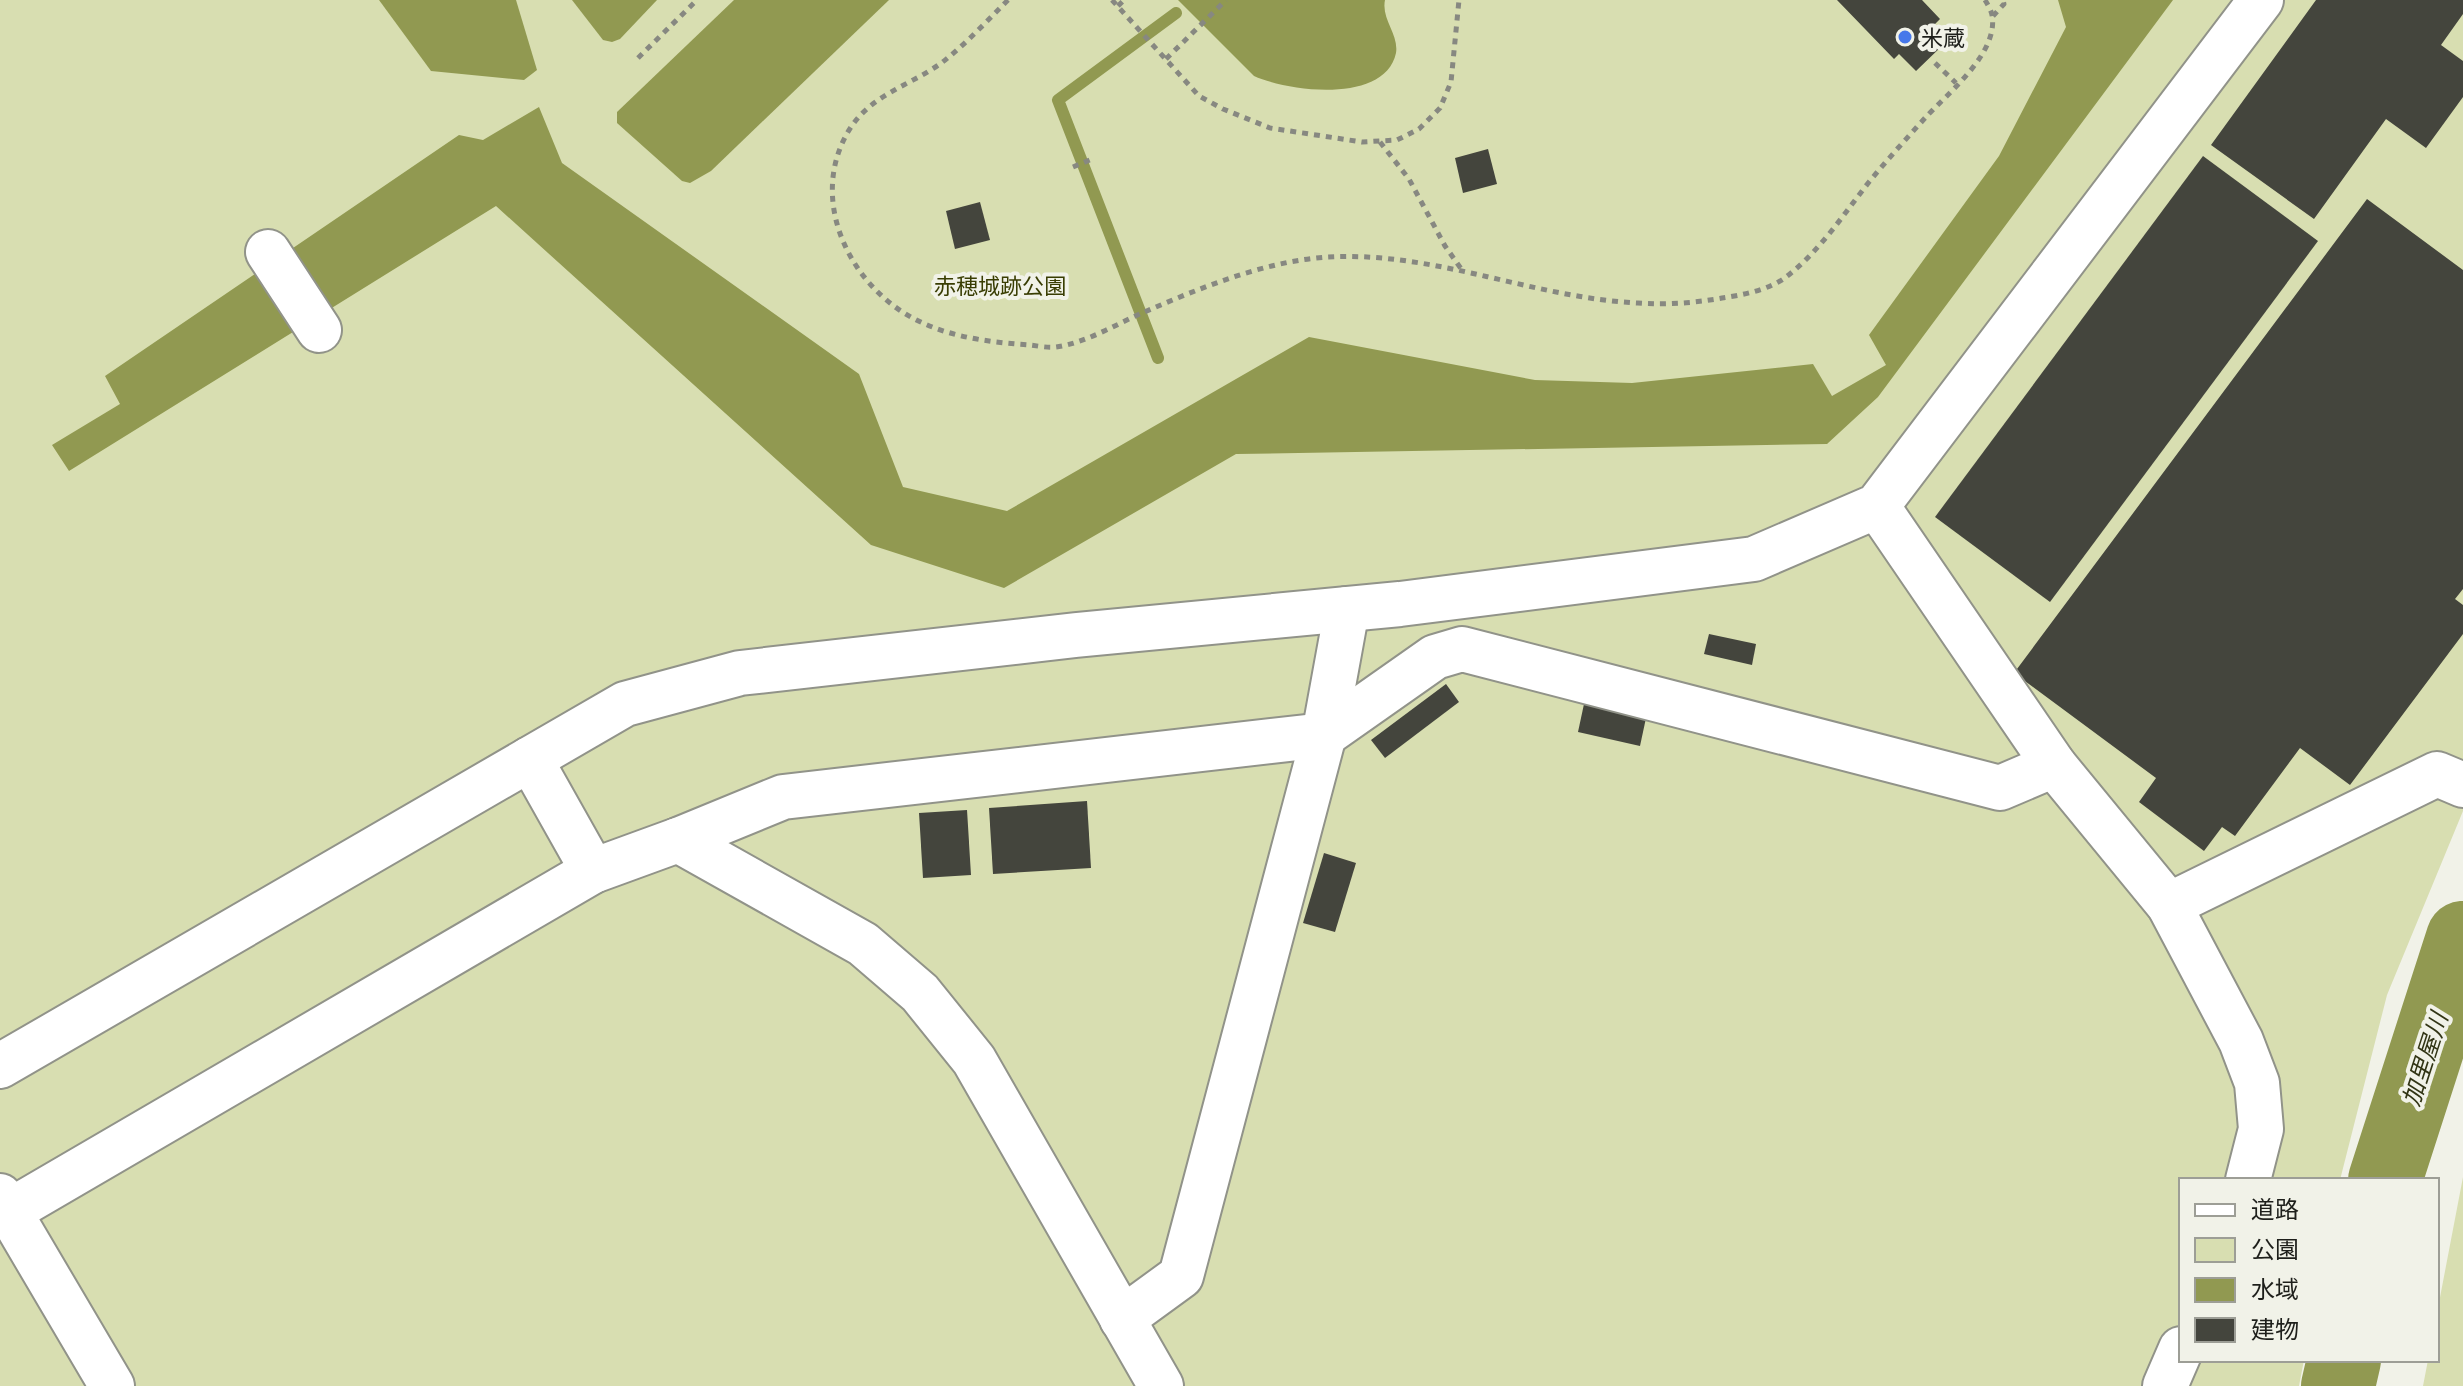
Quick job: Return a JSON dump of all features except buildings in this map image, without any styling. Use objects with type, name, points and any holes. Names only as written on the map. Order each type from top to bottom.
[{"type":"street","points":[[0,1066],[625,704],[740,673],[1076,635],[1400,604],[1754,559],[1877,506],[2261,0]]},
{"type":"street","points":[[268,252],[319,330]]},
{"type":"street","points":[[1877,506],[2054,765],[2169,905],[2241,1041],[2257,1083],[2261,1129],[2249,1178]]},
{"type":"street","points":[[1400,604],[1435,657]]},
{"type":"street","points":[[1122,1319],[1181,1276],[1324,735],[1347,609]]},
{"type":"street","points":[[112,1386],[5,1204],[593,871],[783,797],[1324,735],[1435,657],[1462,649],[2000,788],[2054,765]]},
{"type":"street","points":[[530,759],[593,871]]},
{"type":"street","points":[[2169,905],[2450,780]]},
{"type":"street","points":[[678,840],[863,944],[920,993],[974,1060],[1161,1386]]},
{"type":"street","points":[[2165,1386],[2179,1354]]},
{"type":"path","points":[[638,58],[697,0]]},
{"type":"path","points":[[1008,0],[967,42],[936,66],[873,102],[853,124],[839,149],[831,176],[832,209],[844,244],[864,277],[900,310],[941,332],[998,343],[1055,347],[1216,283],[1327,257],[1397,259],[1565,293],[1634,303],[1684,304],[1739,295],[1781,281],[1835,228],[1879,171],[1978,61],[1990,41],[1993,16],[1985,0]]},
{"type":"path","points":[[1112,0],[1199,96],[1270,128],[1362,142],[1397,140],[1419,129],[1440,108],[1451,82],[1459,0]]},
{"type":"path","points":[[1118,6],[1124,0]]},
{"type":"path","points":[[1166,59],[1226,0]]},
{"type":"path","points":[[1993,16],[2004,4],[2003,0]]},
{"type":"path","points":[[1935,63],[1956,83]]},
{"type":"path","points":[[1379,141],[1409,179],[1445,246],[1462,270]]},
{"type":"path","points":[[1073,167],[1092,159]]},
{"type":"green space","name":"赤穂城跡公園","points":[[0,0],[2463,0],[2463,811],[2387,995],[2341,1178],[2179,1178],[2179,1362],[2304,1362],[2299,1386],[0,1386]]},
{"type":"green space","points":[[2463,1177],[2463,1386],[2423,1386],[2428,1362],[2439,1362],[2439,1303]]},
{"type":"water","points":[[379,0],[516,0],[537,70],[524,80],[431,71]]},
{"type":"water","points":[[572,0],[657,0],[620,39],[612,42],[603,40]]},
{"type":"water","points":[[734,0],[889,0],[711,171],[690,183],[682,181],[617,123],[617,112]]},
{"type":"water","points":[[1178,0],[1385,0],[1385,14],[1395,39],[1396,53],[1388,69],[1374,80],[1355,87],[1311,89],[1270,82],[1254,76]]},
{"type":"water","points":[[2058,0],[2173,0],[1878,397],[1827,444],[1236,454],[1004,588],[871,545],[496,206],[69,471],[52,445],[120,404],[105,376],[459,135],[483,140],[539,107],[562,163],[859,374],[903,487],[1007,511],[1309,337],[1535,380],[1632,383],[1813,364],[1832,396],[1886,365],[1869,335],[1999,156],[2066,27]]},
{"type":"waterway","points":[[1158,358],[1058,100],[1176,13]]},
{"type":"waterway","name":"加里屋川","points":[[2386,1178],[2463,938]]},
{"type":"waterway","name":"加里屋川","points":[[2338,1386],[2344,1362]]},
{"type":"place","name":"米蔵","points":[[1905,37]]}]
